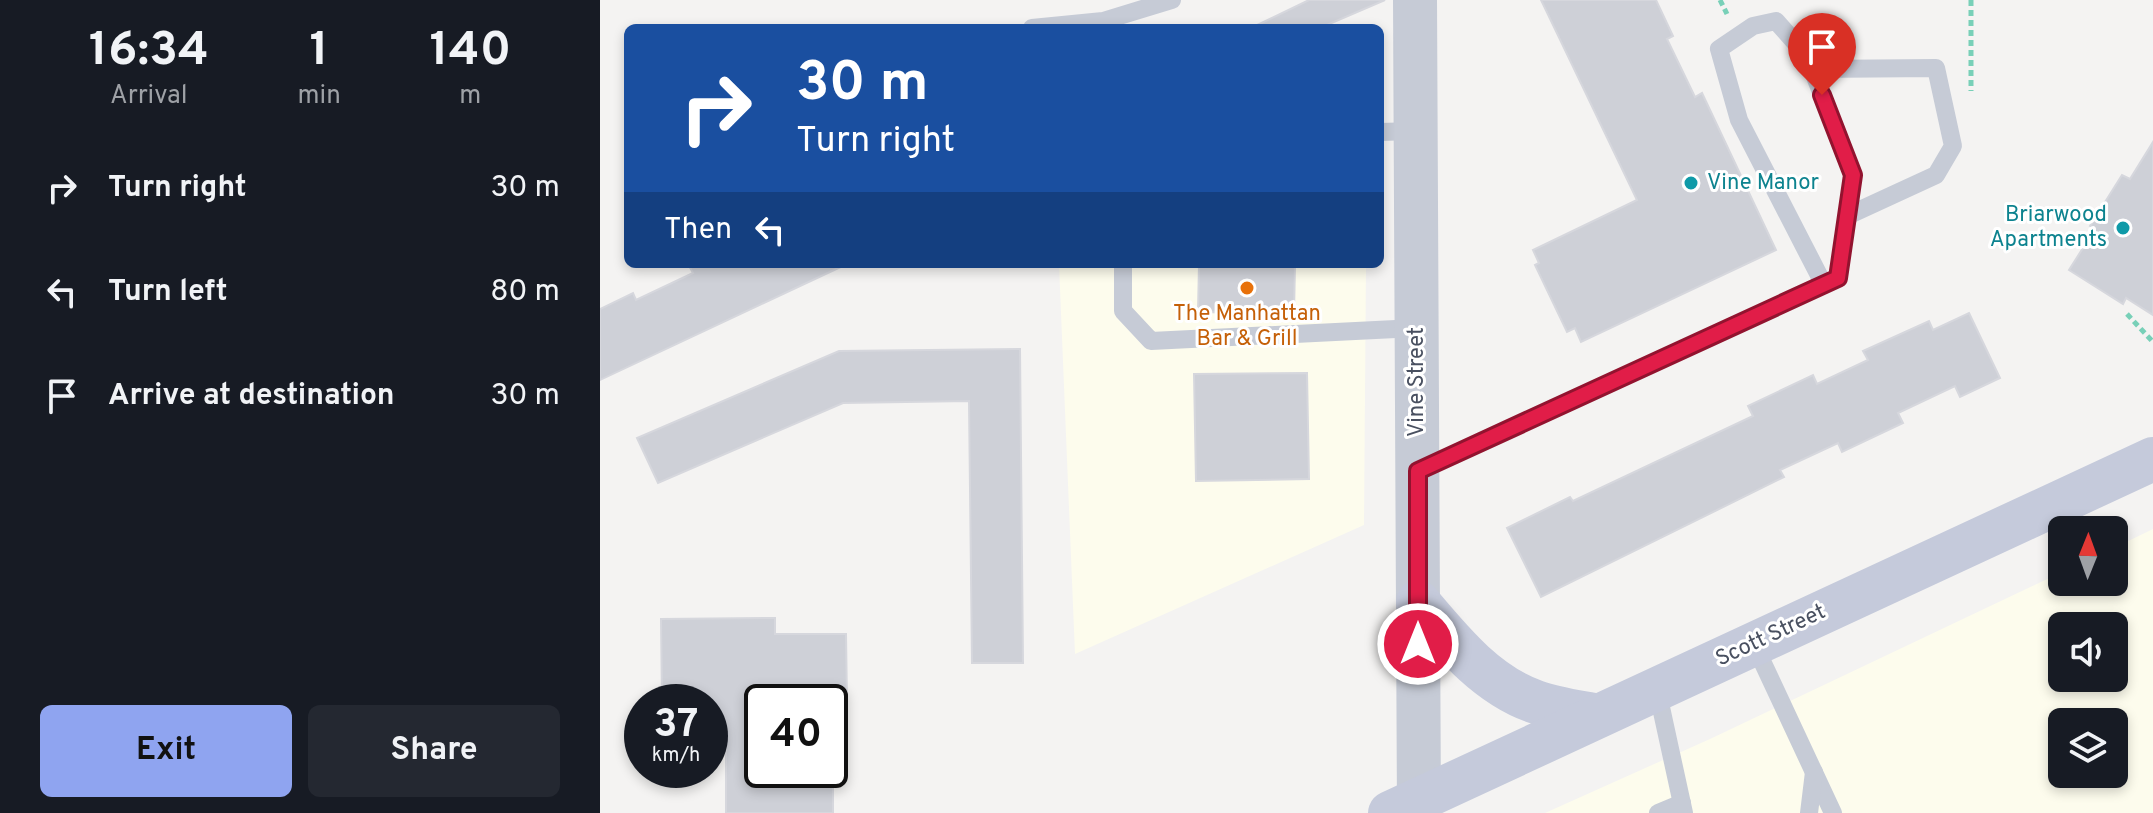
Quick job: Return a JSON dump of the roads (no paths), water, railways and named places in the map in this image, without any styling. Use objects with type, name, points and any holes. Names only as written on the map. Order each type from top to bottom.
[{"type":"main road","name":"Scott Street","points":[[1409,808],[1598,716],[2153,459]]},
{"type":"main road","points":[[1418,602],[1472,663],[1503,685],[1535,702],[1598,716]]},
{"type":"street","name":"Vine Street","points":[[1409,808],[1418,602],[1417,328],[1398,131],[1415,0]]},
{"type":"lane","points":[[1073,24],[1103,21],[1172,0]]},
{"type":"lane","points":[[1418,471],[1824,285],[1838,278],[1853,175],[1807,56],[1776,21],[1753,26],[1719,49],[1739,120],[1824,285]]},
{"type":"lane","points":[[1812,69],[1936,68],[1953,146],[1936,175],[1847,216]]},
{"type":"lane","points":[[1123,268],[1123,311],[1151,341],[1417,328]]},
{"type":"lane","points":[[1754,644],[1833,813]]},
{"type":"lane","points":[[1657,689],[1683,808],[1658,813]]},
{"type":"lane","points":[[1809,813],[1814,772]]},
{"type":"place","name":"Vine Manor","points":[[1691,183]]},
{"type":"place","name":"Briarwood Apartments","points":[[2123,228]]},
{"type":"place","name":"The Manhattan Bar & Grill","points":[[1247,288]]}]
